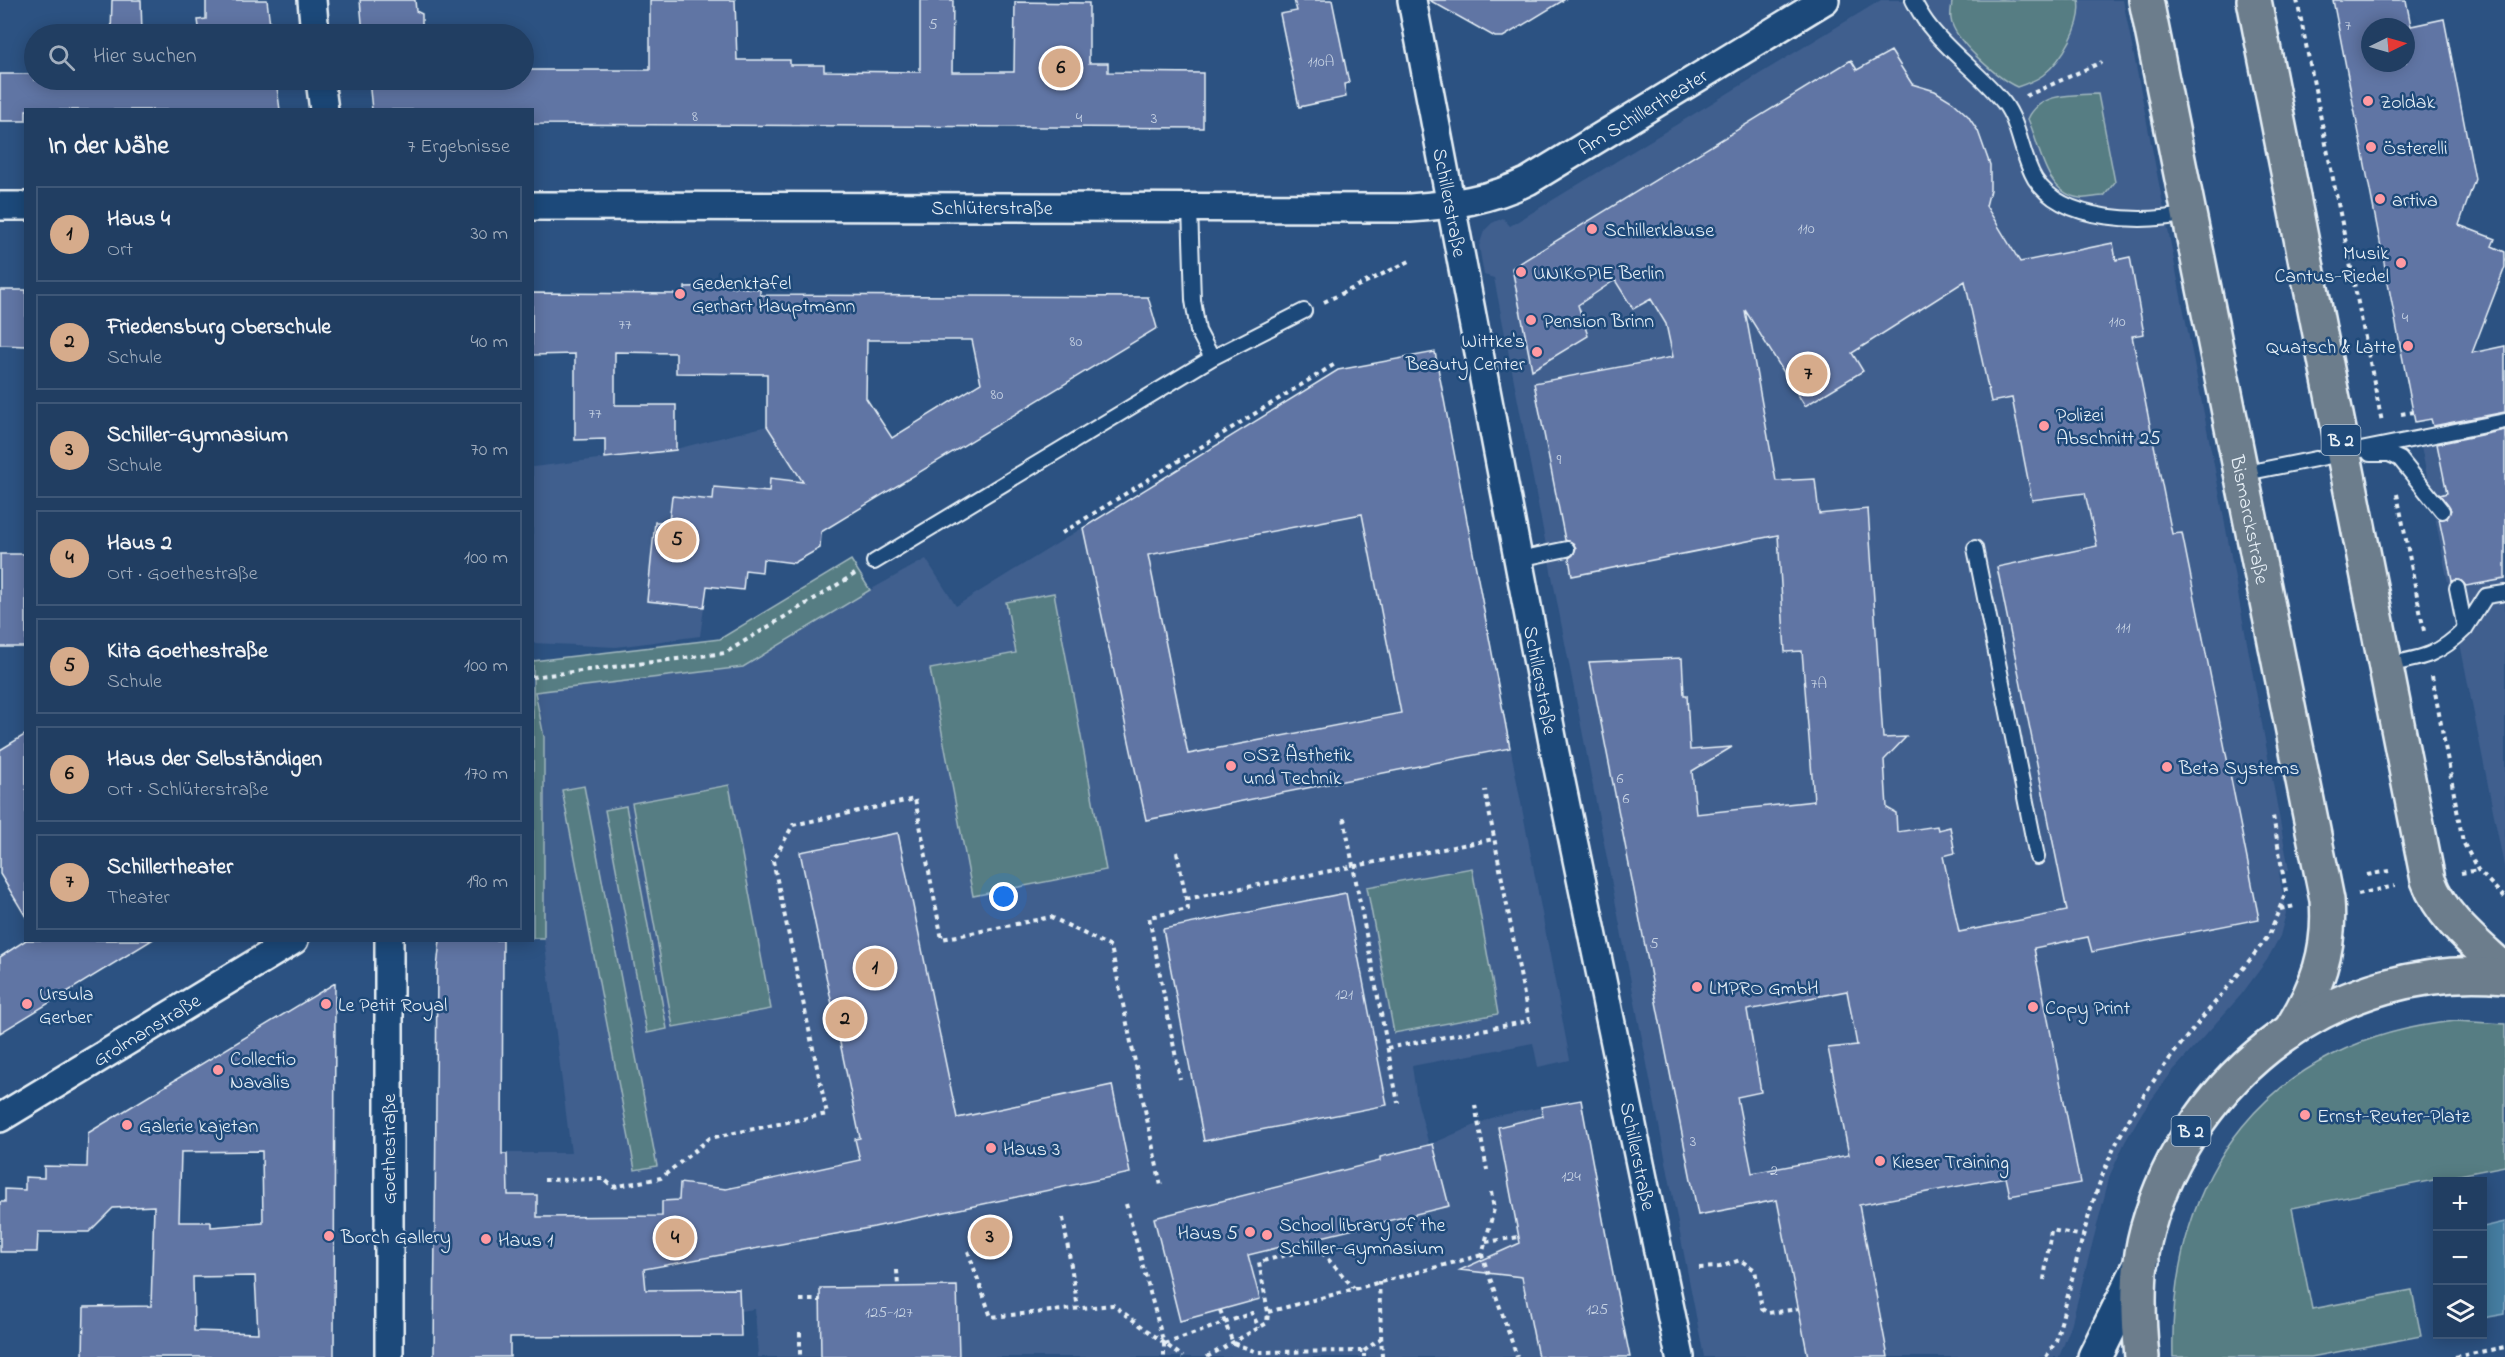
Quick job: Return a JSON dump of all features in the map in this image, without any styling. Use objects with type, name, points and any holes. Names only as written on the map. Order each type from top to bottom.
[{"type":"main road","name":"Bismarckstraße","points":[[2146,0],[2327,900],[2329,928],[2323,963],[2303,1011],[2290,1031]]},
{"type":"main road","name":"B 2","points":[[2254,0],[2417,830],[2433,892],[2449,916],[2505,974]]},
{"type":"main road","points":[[2290,1031],[2341,1001],[2387,985],[2439,975],[2471,972],[2505,974]]},
{"type":"main road","name":"B 2","points":[[2142,1357],[2139,1301],[2142,1262],[2156,1202],[2192,1129],[2235,1077],[2290,1031]]},
{"type":"main road","points":[[2095,1357],[2142,1262]]},
{"type":"street","points":[[312,0],[314,24]]},
{"type":"street","name":"Schillerstraße","points":[[1412,0],[1555,753],[1680,1357]]},
{"type":"street","name":"Am Schillertheater","points":[[1451,205],[1506,192],[1528,181],[1825,0]]},
{"type":"street","points":[[321,90],[324,108]]},
{"type":"street","name":"Schlüterstraße","points":[[534,206],[1410,208],[1451,205]]},
{"type":"street","points":[[0,206],[24,206]]},
{"type":"street","name":"Grolmanstraße","points":[[0,1118],[291,942]]},
{"type":"street","name":"Goethestraße","points":[[389,942],[389,1357]]},
{"type":"lane","points":[[1913,0],[1930,28],[1977,71],[2006,105],[2036,179],[2051,194],[2084,213],[2114,218],[2166,218],[2189,214]]},
{"type":"lane","points":[[1190,208],[1193,300],[1198,332],[1212,358]]},
{"type":"lane","points":[[874,562],[1212,358],[1304,311]]},
{"type":"lane","points":[[2241,474],[2505,421]]},
{"type":"lane","points":[[2343,453],[2389,454],[2400,459],[2437,509],[2442,511]]},
{"type":"lane","points":[[1975,548],[2037,857]]},
{"type":"lane","points":[[1519,558],[1567,549]]},
{"type":"lane","points":[[2457,588],[2465,628]]},
{"type":"lane","points":[[2385,665],[2429,657],[2447,647],[2465,628],[2485,590],[2505,592]]},
{"type":"path","points":[[2006,105],[2102,62]]},
{"type":"path","points":[[1304,311],[1412,260]]},
{"type":"path","points":[[1062,533],[1335,364]]},
{"type":"path","points":[[2401,414],[2414,412]]},
{"type":"path","points":[[534,677],[725,653],[874,562]]},
{"type":"path","points":[[1387,1048],[1529,1021],[1485,790]]},
{"type":"path","points":[[544,1180],[604,1179],[613,1187],[622,1187],[660,1178],[710,1138],[828,1114],[773,861],[793,825],[915,799],[942,939],[1051,917],[1111,947],[1161,1186]]},
{"type":"path","points":[[1344,818],[1398,1103]]},
{"type":"path","points":[[1186,899],[1494,838]]},
{"type":"path","points":[[1177,852],[1188,909],[1149,917],[1180,1079]]},
{"type":"path","points":[[2470,872],[2478,870],[2505,898]]},
{"type":"path","points":[[2367,875],[2390,871]]},
{"type":"path","points":[[2371,891],[2392,887]]},
{"type":"path","points":[[2046,1357],[2056,1341],[2103,1174],[2120,1136],[2154,1079],[2269,935],[2280,909]]},
{"type":"path","points":[[1475,1105],[1487,1170]]},
{"type":"path","points":[[1491,1192],[1494,1209],[1482,1255],[1516,1357]]},
{"type":"path","points":[[1126,1204],[1164,1344],[1164,1357]]},
{"type":"path","points":[[1063,1218],[1078,1308]]},
{"type":"path","points":[[2044,1280],[2051,1230],[2084,1236]]},
{"type":"path","points":[[1486,1242],[1519,1237]]},
{"type":"path","points":[[1286,1246],[1287,1255]]},
{"type":"path","points":[[1207,1357],[1267,1323],[1268,1312],[1258,1262],[1317,1247],[1354,1288]]},
{"type":"path","points":[[968,1251],[991,1317],[1113,1305],[1183,1357]]},
{"type":"path","points":[[1268,1312],[1482,1255]]},
{"type":"path","points":[[1699,1268],[1720,1268],[1740,1260],[1755,1270],[1762,1309],[1768,1313],[1799,1309]]},
{"type":"path","points":[[897,1270],[898,1287]]},
{"type":"path","points":[[1379,1281],[1382,1357]]},
{"type":"path","points":[[800,1300],[820,1300]]},
{"type":"path","points":[[1220,1310],[1233,1343],[1257,1352],[1364,1351],[1381,1338]]},
{"type":"path","points":[[1164,1344],[1252,1313],[1259,1328]]},
{"type":"path","points":[[800,1332],[800,1357]]},
{"type":"path","points":[[2455,1357],[2505,1347]]},
{"type":"path","points":[[1364,1351],[1364,1357]]},
{"type":"shaded area","points":[[1881,0],[2123,0],[2216,475],[2289,870],[2279,872],[2286,913],[2280,936],[2267,960],[2241,995],[2172,1072],[2143,1111],[2125,1142],[2110,1175],[2071,1326],[2059,1357],[1704,1357],[1494,278],[1484,275],[1479,246],[1484,231],[1492,223],[1503,218],[1510,226]]},
{"type":"shaded area","points":[[1435,352],[1570,1060],[1538,1067],[1533,1043],[1412,1066],[1417,1100],[1429,1145],[1496,1116],[1581,1100],[1630,1357],[758,1357],[755,1309],[740,1311],[741,1336],[537,1337],[538,1333],[510,1334],[510,1357],[434,1357],[436,1153],[571,1153],[544,938],[544,737],[536,692],[743,667],[926,559],[956,606],[1338,370]]},
{"type":"shaded area","points":[[767,426],[832,526],[821,532],[820,548],[794,563],[766,560],[762,562],[762,572],[745,570],[743,590],[707,587],[700,636],[616,647],[534,643],[534,467],[672,450]]},
{"type":"shaded area","points":[[2505,429],[2505,871],[2421,446]]},
{"type":"shaded area","points":[[2505,1222],[2505,1314],[2487,1317],[2487,1231],[2487,1226]]},
{"type":"green space","points":[[1952,0],[2079,0],[2080,9],[2075,30],[2057,60],[2040,77],[2017,87],[1999,76],[1968,48],[1954,28],[1951,19]]},
{"type":"green space","points":[[2098,94],[2115,182],[2104,196],[2080,198],[2068,194],[2051,178],[2028,119],[2033,110],[2049,99],[2068,95]]},
{"type":"green space","points":[[851,560],[870,590],[743,667],[535,692],[544,737],[544,938],[534,938],[534,661],[720,639]]},
{"type":"green space","points":[[1054,593],[1106,870],[973,896],[930,669],[1016,653],[1006,602]]},
{"type":"green space","points":[[729,785],[771,1009],[673,1027],[632,803]]},
{"type":"green space","points":[[584,786],[657,1166],[635,1170],[562,790]]},
{"type":"green space","points":[[626,806],[667,1029],[647,1033],[605,810]]},
{"type":"green space","points":[[1472,868],[1498,1014],[1394,1033],[1367,887]]},
{"type":"green space","points":[[2456,1021],[2505,1024],[2505,1166],[2449,1177],[2433,1177],[2433,1180],[2292,1208],[2312,1309],[2412,1290],[2421,1336],[2311,1357],[2173,1357],[2176,1290],[2189,1229],[2211,1175],[2242,1127],[2283,1087],[2332,1055],[2390,1033]]},
{"type":"building","points":[[112,0],[141,0],[142,24],[111,24]]},
{"type":"building","points":[[206,0],[267,0],[270,24],[199,24],[198,20],[206,19]]},
{"type":"building","points":[[360,0],[415,0],[416,11],[422,14],[422,24],[362,24]]},
{"type":"building","points":[[650,0],[735,0],[737,60],[790,60],[790,65],[824,65],[824,71],[920,72],[920,0],[953,0],[952,72],[1014,72],[1015,2],[1089,3],[1089,63],[1108,63],[1108,72],[1203,73],[1203,128],[534,124],[534,108],[372,108],[370,90],[534,90],[534,70],[650,70]]},
{"type":"building","points":[[1294,0],[1332,0],[1349,83],[1344,84],[1346,97],[1299,107],[1280,14],[1297,11]]},
{"type":"building","points":[[1429,0],[1564,0],[1503,37],[1495,37]]},
{"type":"building","points":[[2333,0],[2406,0],[2409,18],[2361,18],[2361,72],[2415,72],[2415,25],[2444,19],[2475,179],[2459,225],[2495,239],[2492,246],[2505,252],[2505,267],[2472,353],[2505,346],[2505,412],[2433,426],[2431,419],[2415,422]]},
{"type":"building","points":[[1891,51],[1912,84],[1935,91],[1953,102],[1968,116],[1978,131],[1990,165],[1990,190],[1986,206],[2020,262],[2113,243],[2116,260],[2130,257],[2144,334],[2132,336],[2172,534],[2182,533],[2259,919],[2092,952],[2088,937],[2034,948],[2080,1183],[2010,1196],[2006,1177],[1859,1205],[1888,1357],[1808,1357],[1777,1200],[1698,1215],[1589,662],[1682,658],[1690,750],[1732,747],[1692,771],[1696,814],[1814,801],[1802,651],[1785,652],[1778,535],[1572,576],[1569,558],[1576,548],[1573,543],[1565,540],[1534,383],[1673,357],[1666,324],[1651,299],[1633,309],[1615,280],[1578,305],[1588,336],[1532,370],[1512,268],[1851,60],[1857,70]],"holes":[[[1965,281],[1991,402],[2012,398],[2032,500],[2085,493],[2097,546],[1997,567],[2067,911],[1959,932],[1943,856],[1955,853],[1950,827],[1938,830],[1937,826],[1897,832],[1896,813],[1887,808],[1884,760],[1906,737],[1883,738],[1868,509],[1819,514],[1815,479],[1776,481],[1745,310],[1805,406],[1863,371],[1852,353]],[[1847,991],[1857,1045],[1828,1048],[1849,1155],[1752,1173],[1737,1097],[1761,1092],[1747,1010]]]},
{"type":"building","points":[[0,74],[24,74],[24,90],[277,90],[280,108],[24,108],[24,121],[0,121]]},
{"type":"building","points":[[723,286],[760,289],[760,295],[1148,297],[1157,328],[821,532],[820,548],[794,563],[763,559],[762,572],[745,570],[743,590],[707,586],[704,607],[647,601],[655,522],[669,522],[672,496],[713,500],[714,487],[769,492],[770,478],[803,482],[767,426],[767,374],[676,373],[676,353],[615,352],[615,405],[676,405],[676,450],[605,458],[605,439],[575,440],[575,354],[534,355],[534,293],[685,294],[685,287]],"holes":[[[867,340],[972,340],[981,383],[892,438],[866,398]]]},
{"type":"building","points":[[0,290],[24,290],[24,346],[0,345]]},
{"type":"building","points":[[1435,352],[1510,748],[1146,820],[1083,528],[1338,370]],"holes":[[[1362,514],[1401,713],[1188,754],[1148,555]]]},
{"type":"building","points":[[2505,430],[2505,579],[2466,586],[2460,580],[2452,581],[2439,519],[2447,518],[2451,510],[2440,495],[2447,493],[2437,444]]},
{"type":"building","points":[[0,554],[24,554],[24,647],[0,647]]},
{"type":"building","points":[[24,735],[24,914],[0,874],[0,750]]},
{"type":"building","points":[[898,833],[957,1118],[1112,1085],[1130,1173],[874,1227],[644,1269],[646,1290],[739,1289],[741,1336],[510,1337],[510,1357],[434,1357],[437,968],[440,942],[503,942],[502,1154],[507,1154],[508,1195],[537,1195],[537,1217],[662,1216],[662,1201],[679,1200],[680,1183],[726,1189],[860,1160],[855,1139],[860,1138],[800,852]]},
{"type":"building","points":[[1346,893],[1387,1105],[1204,1141],[1163,929]]},
{"type":"building","points":[[24,941],[149,942],[0,1033],[0,957]]},
{"type":"building","points":[[335,983],[334,1357],[83,1357],[84,1307],[151,1306],[154,1206],[113,1208],[89,1232],[38,1232],[37,1252],[0,1252],[0,1202],[5,1202],[5,1189],[25,1190],[25,1177],[44,1178],[44,1166],[87,1167],[88,1133]],"holes":[[[262,1151],[263,1223],[211,1227],[211,1222],[179,1222],[181,1152]],[[255,1276],[258,1333],[194,1331],[193,1277]]]},
{"type":"building","points":[[1581,1100],[1630,1357],[1538,1357],[1522,1277],[1460,1270],[1520,1243],[1498,1127],[1543,1116],[1541,1107]]},
{"type":"building","name":"Haus 5","points":[[1433,1144],[1449,1206],[1248,1255],[1260,1299],[1180,1321],[1154,1218],[1380,1161],[1380,1157]]},
{"type":"building","points":[[957,1286],[959,1357],[821,1357],[820,1288]]},
{"type":"place","name":"Haus der Selbständigen","points":[[1061,68]]},
{"type":"place","name":"Zoldak","points":[[2368,101]]},
{"type":"place","name":"Österelli","points":[[2371,147]]},
{"type":"place","name":"artiva","points":[[2380,199]]},
{"type":"place","name":"Schillerklause","points":[[1592,229]]},
{"type":"place","name":"Musik Cantus-Riedel","points":[[2401,263]]},
{"type":"place","name":"UNIKOPIE Berlin","points":[[1521,272]]},
{"type":"place","name":"Gedenktafel Gerhart Hauptmann","points":[[680,294]]},
{"type":"place","name":"Pension Brinn","points":[[1531,320]]},
{"type":"place","name":"Quatsch & Latte","points":[[2408,346]]},
{"type":"place","name":"Wittke's Beauty Center","points":[[1537,352]]},
{"type":"place","name":"Schillertheater","points":[[1808,374]]},
{"type":"place","name":"Polizei Abschnitt 25","points":[[2044,426]]},
{"type":"place","name":"Kita Goethestraße","points":[[677,540]]},
{"type":"place","name":"OSZ Ästhetik und Technik","points":[[1231,766]]},
{"type":"place","name":"Beta Systems","points":[[2167,767]]},
{"type":"place","name":"Haus 4","points":[[875,968]]},
{"type":"place","name":"LMPRO GmbH","points":[[1697,987]]},
{"type":"place","name":"Ursula Gerber","points":[[27,1004]]},
{"type":"place","name":"Le Petit Royal","points":[[326,1004]]},
{"type":"place","name":"Copy Print","points":[[2033,1007]]},
{"type":"place","name":"Friedensburg Oberschule","points":[[845,1019]]},
{"type":"place","name":"Collectio Navalis","points":[[218,1070]]},
{"type":"place","name":"Ernst-Reuter-Platz","points":[[2305,1115]]},
{"type":"place","name":"Galerie kajetan","points":[[127,1125]]},
{"type":"place","name":"Haus 3","points":[[991,1148]]},
{"type":"place","name":"Kieser Training","points":[[1880,1161]]},
{"type":"place","name":"Haus 5","points":[[1250,1232]]},
{"type":"place","name":"School library of the Schiller-Gymnasium","points":[[1267,1235]]},
{"type":"place","name":"Borch Gallery","points":[[329,1236]]},
{"type":"place","name":"Schiller-Gymnasium","points":[[990,1237]]},
{"type":"place","name":"Haus 2","points":[[675,1238]]},
{"type":"place","name":"Haus 1","points":[[486,1239]]}]
